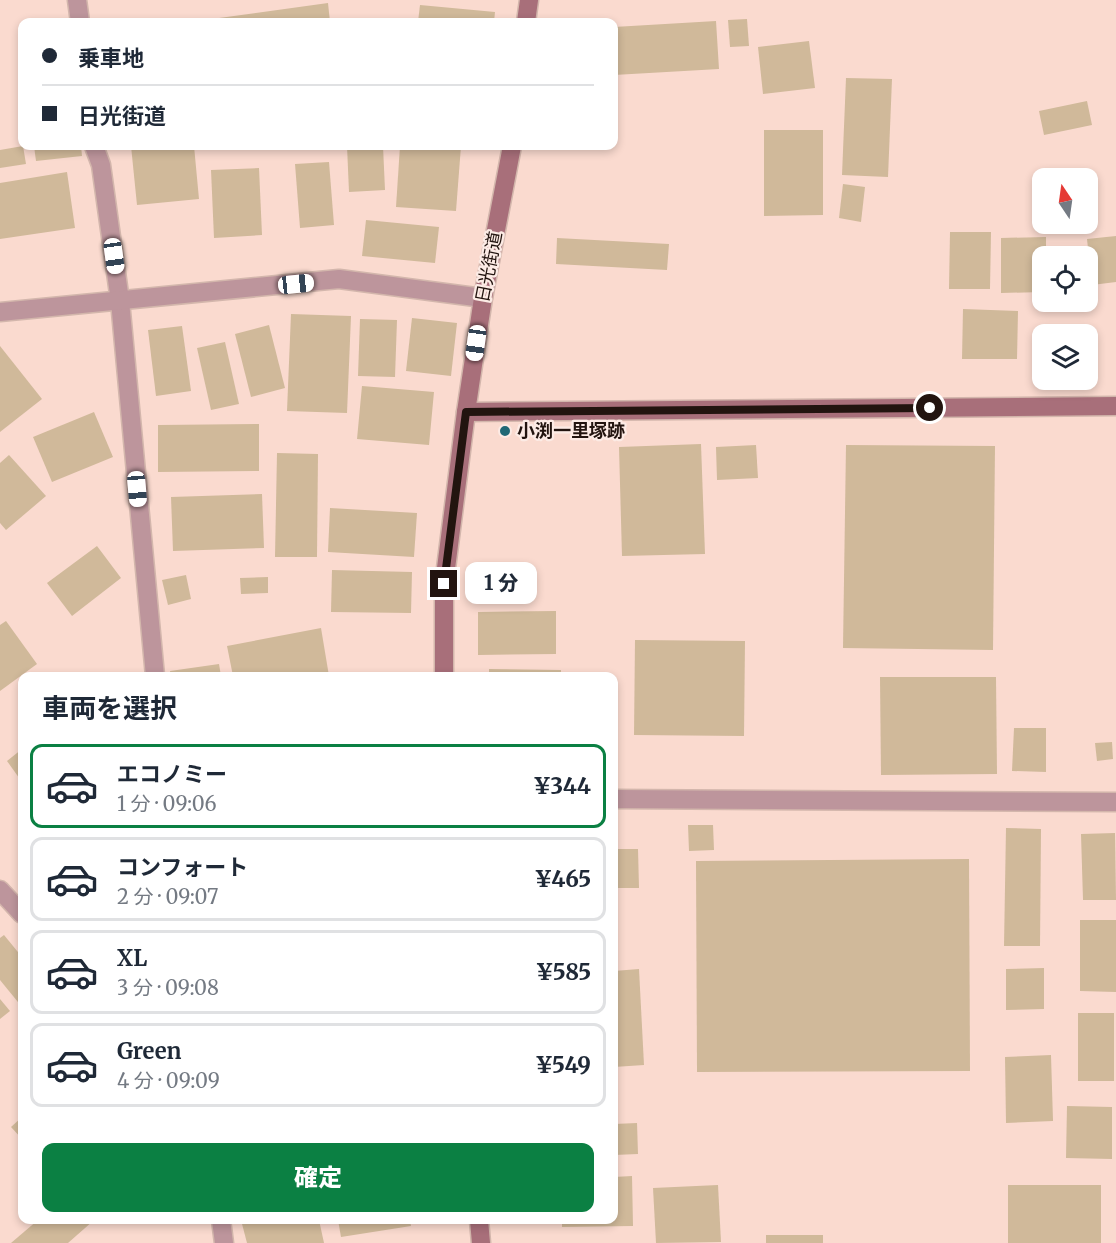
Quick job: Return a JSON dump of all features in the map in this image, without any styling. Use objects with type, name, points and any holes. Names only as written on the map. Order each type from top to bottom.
[{"type":"street","points":[[77,0],[79,18]]},
{"type":"street","points":[[527,18],[529,0]]},
{"type":"street","points":[[95,150],[101,165],[120,301],[155,672]]},
{"type":"street","name":"日光街道","points":[[444,672],[444,584],[466,412],[483,298],[511,150]]},
{"type":"street","points":[[0,312],[339,279],[483,298]]},
{"type":"street","points":[[466,412],[1116,406]]},
{"type":"street","points":[[618,799],[1116,802]]},
{"type":"street","points":[[0,890],[18,910]]},
{"type":"street","points":[[222,1224],[224,1243]]},
{"type":"street","points":[[479,1224],[481,1243]]},
{"type":"building","points":[[328,3],[330,18],[219,18]]},
{"type":"building","points":[[420,5],[495,12],[494,18],[418,18]]},
{"type":"building","points":[[747,19],[749,46],[730,47],[728,20]]},
{"type":"building","points":[[716,21],[719,69],[618,75],[618,27]]},
{"type":"building","points":[[809,41],[815,88],[763,94],[758,47]]},
{"type":"building","points":[[846,78],[892,79],[888,177],[842,175]]},
{"type":"building","points":[[1087,101],[1092,125],[1044,135],[1039,111]]},
{"type":"building","points":[[764,130],[823,130],[823,215],[764,216]]},
{"type":"building","points":[[18,147],[18,150],[24,150],[26,164],[0,168],[0,150]]},
{"type":"building","points":[[35,150],[81,150],[82,156],[36,161]]},
{"type":"building","points":[[131,150],[194,150],[199,199],[137,205]]},
{"type":"building","points":[[347,150],[383,150],[385,190],[349,192]]},
{"type":"building","points":[[400,150],[461,150],[456,211],[396,207]]},
{"type":"building","points":[[329,162],[334,225],[300,228],[295,164]]},
{"type":"building","points":[[259,168],[262,235],[214,238],[211,170]]},
{"type":"building","points":[[67,172],[75,228],[0,239],[0,183]]},
{"type":"building","points":[[843,184],[865,187],[861,222],[839,218]]},
{"type":"building","points":[[366,220],[439,227],[435,263],[362,256]]},
{"type":"building","points":[[950,232],[991,232],[990,289],[949,289]]},
{"type":"building","points":[[1116,236],[1116,282],[1098,284],[1098,246],[1088,246],[1087,239]]},
{"type":"building","points":[[1046,237],[1046,246],[1032,246],[1032,292],[1001,293],[1001,238]]},
{"type":"building","points":[[557,238],[669,244],[667,270],[556,264]]},
{"type":"building","points":[[963,309],[1018,311],[1017,359],[962,359]]},
{"type":"building","points":[[291,314],[351,316],[347,413],[287,411]]},
{"type":"building","points":[[412,318],[457,323],[451,376],[406,371]]},
{"type":"building","points":[[360,319],[397,320],[395,377],[358,376]]},
{"type":"building","points":[[269,325],[285,388],[251,397],[235,334]]},
{"type":"building","points":[[182,326],[191,391],[156,396],[148,330]]},
{"type":"building","points":[[225,342],[239,404],[211,410],[197,348]]},
{"type":"building","points":[[0,346],[42,399],[0,432]]},
{"type":"building","points":[[362,386],[434,392],[429,445],[357,439]]},
{"type":"building","points":[[94,412],[113,457],[52,482],[33,437]]},
{"type":"building","points":[[259,424],[259,471],[158,472],[158,425]]},
{"type":"building","points":[[701,444],[705,554],[622,556],[619,447]]},
{"type":"building","points":[[756,445],[758,478],[717,480],[716,447]]},
{"type":"building","points":[[846,445],[995,446],[993,650],[843,648]]},
{"type":"building","points":[[277,453],[318,454],[317,557],[275,557]]},
{"type":"building","points":[[9,455],[46,496],[6,530],[0,523],[0,463]]},
{"type":"building","points":[[262,494],[264,548],[173,551],[171,497]]},
{"type":"building","points":[[330,508],[417,513],[414,557],[328,552]]},
{"type":"building","points":[[97,546],[121,578],[72,616],[47,583]]},
{"type":"building","points":[[332,570],[412,572],[411,613],[331,612]]},
{"type":"building","points":[[186,575],[191,599],[168,605],[162,580]]},
{"type":"building","points":[[268,577],[268,593],[241,594],[240,578]]},
{"type":"building","points":[[556,611],[556,654],[478,655],[478,612]]},
{"type":"building","points":[[6,621],[37,664],[26,672],[18,672],[18,678],[0,691],[0,625]]},
{"type":"building","points":[[321,628],[328,672],[232,672],[227,646]]},
{"type":"building","points":[[635,640],[745,641],[744,736],[634,735]]},
{"type":"building","points":[[219,664],[220,672],[170,672]]},
{"type":"building","points":[[489,669],[561,670],[561,672],[489,672]]},
{"type":"building","points":[[880,677],[996,677],[997,774],[881,775]]},
{"type":"building","points":[[1014,728],[1046,728],[1046,772],[1012,771]]},
{"type":"building","points":[[1112,742],[1113,759],[1097,761],[1095,743]]},
{"type":"building","points":[[18,752],[18,776],[7,761]]},
{"type":"building","points":[[688,825],[713,825],[714,850],[689,851]]},
{"type":"building","points":[[1006,828],[1041,829],[1040,946],[1004,946]]},
{"type":"building","points":[[1115,833],[1116,900],[1083,900],[1081,834]]},
{"type":"building","points":[[618,849],[638,849],[639,888],[618,888]]},
{"type":"building","points":[[969,859],[970,1071],[697,1072],[696,861]]},
{"type":"building","points":[[1080,920],[1116,920],[1116,992],[1080,991]]},
{"type":"building","points":[[4,935],[18,952],[18,1002],[0,980],[0,938]]},
{"type":"building","points":[[1044,968],[1044,1009],[1006,1010],[1006,969]]},
{"type":"building","points":[[639,969],[644,1065],[618,1067],[618,971]]},
{"type":"building","points":[[0,999],[10,1011],[0,1019]]},
{"type":"building","points":[[1078,1013],[1114,1013],[1114,1081],[1078,1081]]},
{"type":"building","points":[[1051,1055],[1053,1121],[1006,1123],[1005,1057]]},
{"type":"building","points":[[1067,1106],[1112,1107],[1112,1159],[1066,1158]]},
{"type":"building","points":[[18,1121],[18,1135],[11,1127]]},
{"type":"building","points":[[637,1123],[638,1154],[618,1155],[618,1124]]},
{"type":"building","points":[[632,1176],[633,1226],[562,1227],[562,1224],[618,1224],[618,1177]]},
{"type":"building","points":[[718,1185],[721,1242],[656,1243],[653,1188]]},
{"type":"building","points":[[1008,1185],[1101,1185],[1101,1243],[1008,1243]]},
{"type":"building","points":[[33,1224],[90,1224],[68,1243],[11,1243]]},
{"type":"building","points":[[242,1224],[320,1224],[324,1243],[247,1243]]},
{"type":"building","points":[[339,1224],[411,1224],[411,1226],[341,1237]]},
{"type":"building","points":[[766,1235],[823,1235],[823,1243],[766,1243]]},
{"type":"place","name":"小渕一里塚跡","points":[[505,431]]},
{"type":"route","points":[[444,584],[466,412],[930,408]]}]
